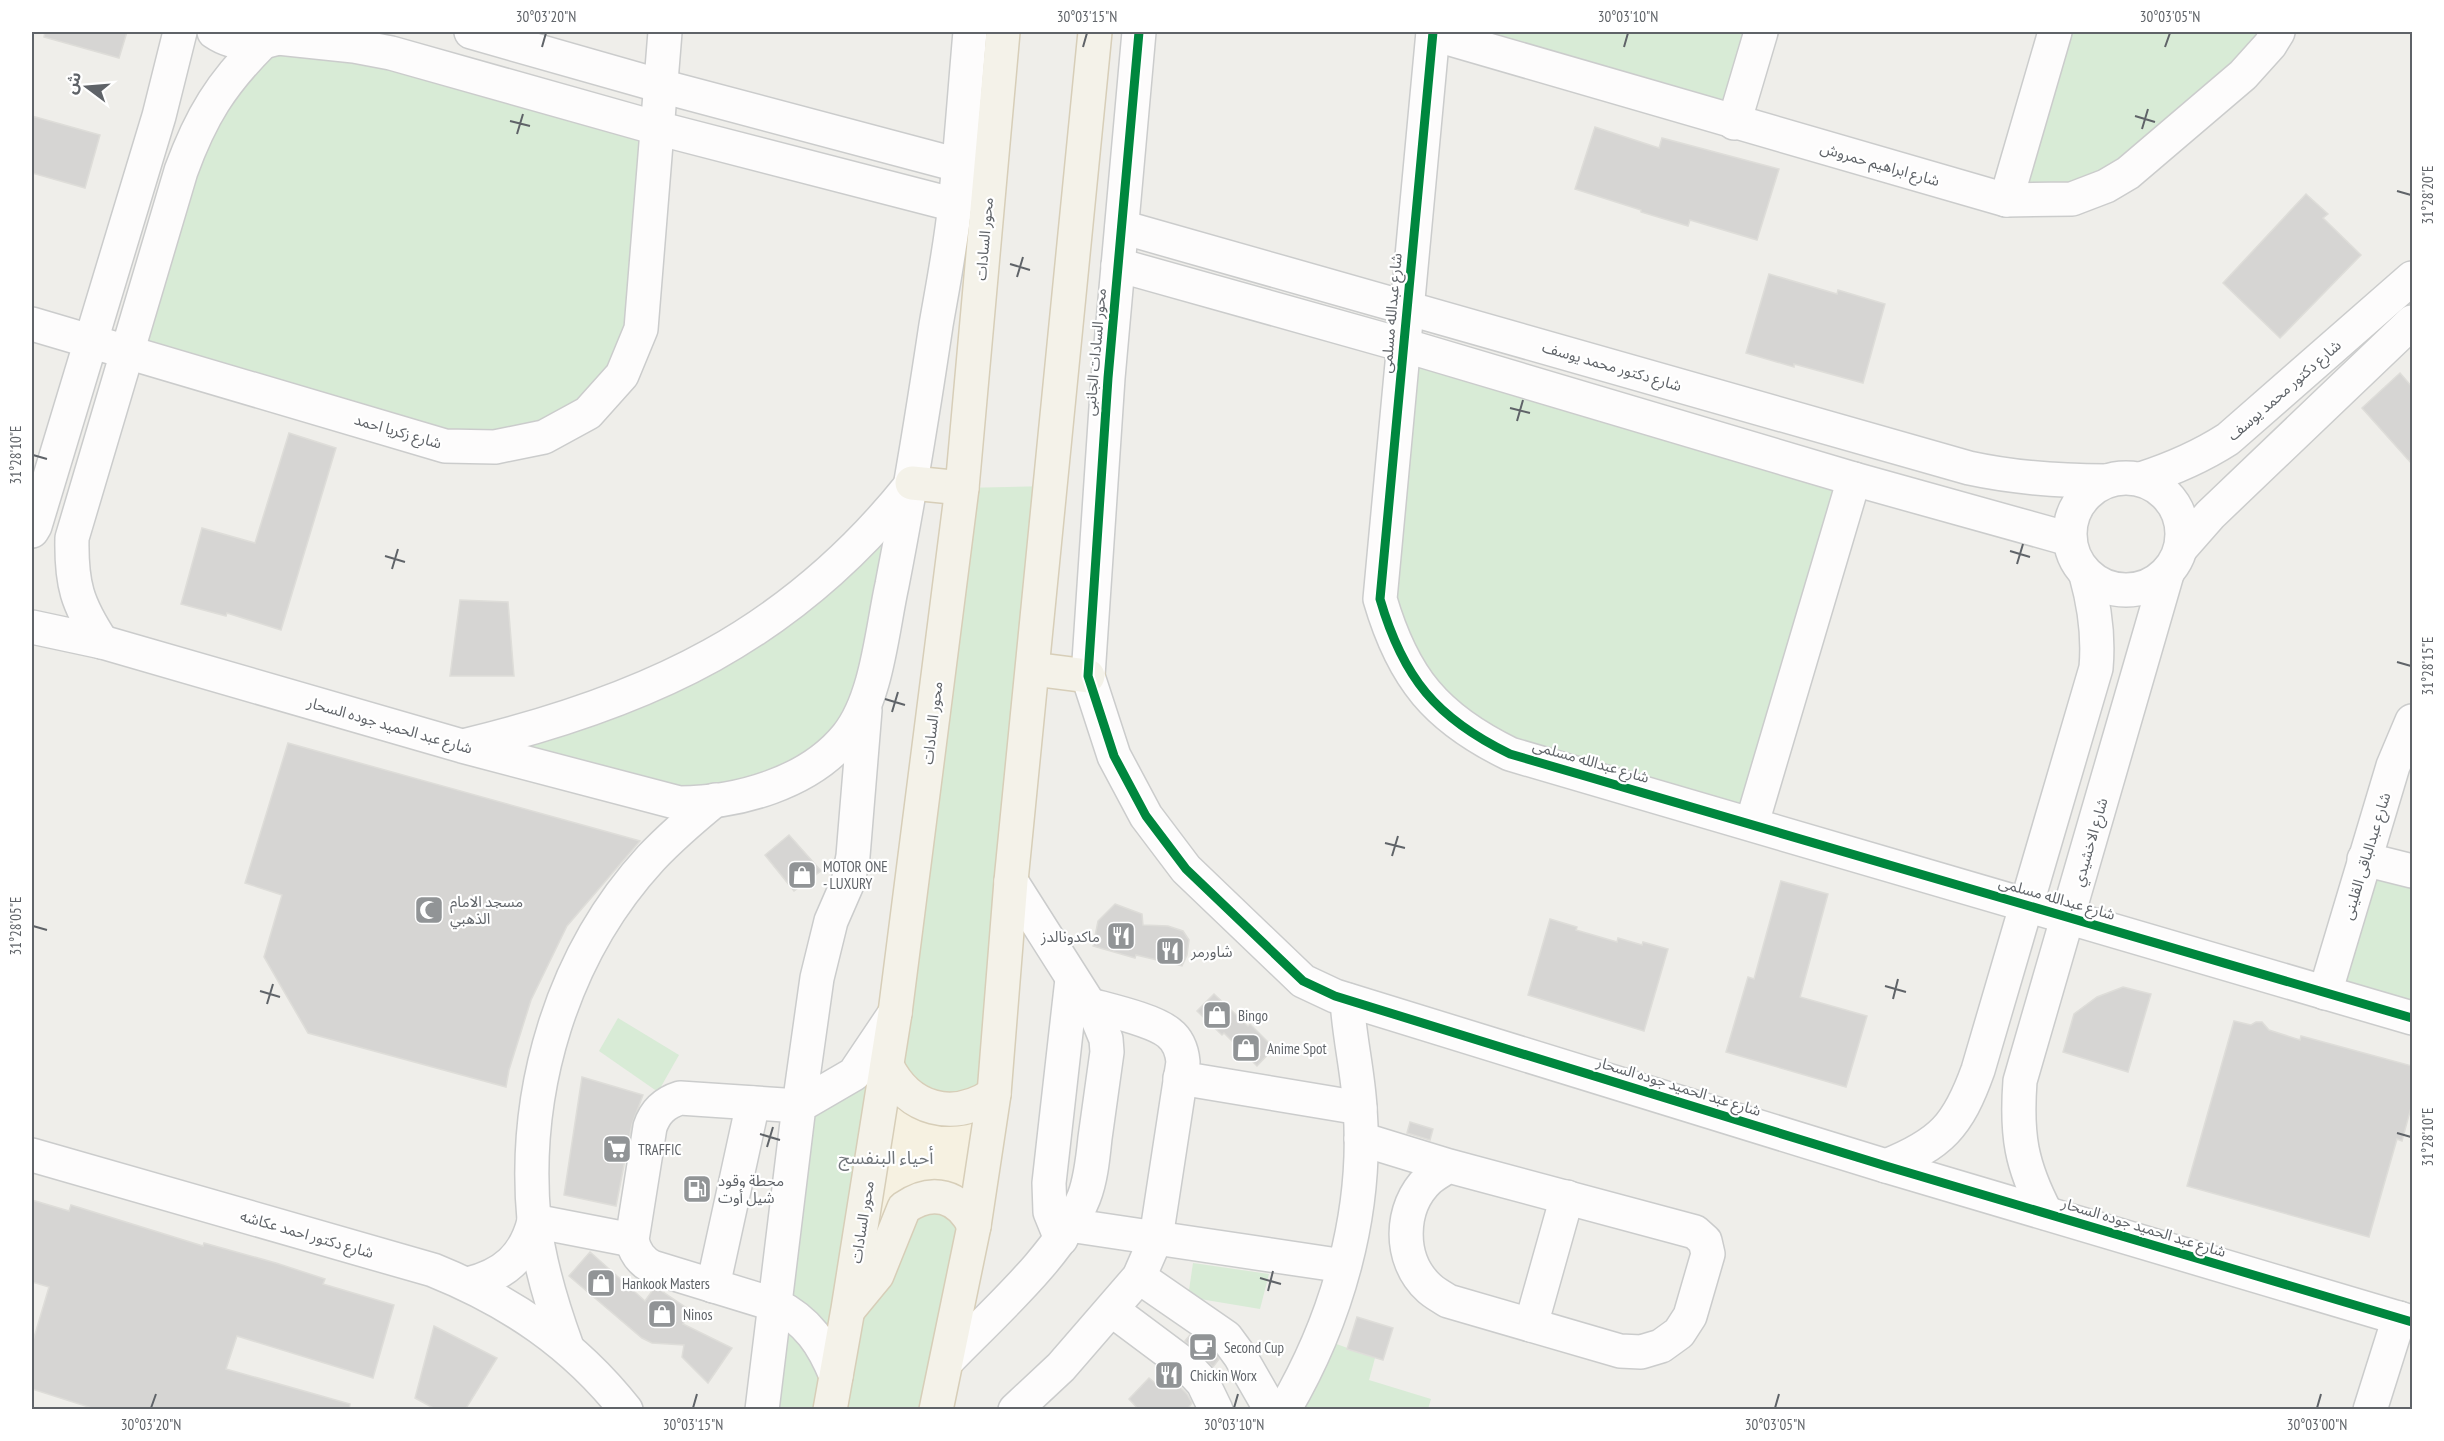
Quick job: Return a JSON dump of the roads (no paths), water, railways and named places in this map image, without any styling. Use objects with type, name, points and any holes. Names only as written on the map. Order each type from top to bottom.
[{"type":"main road","name":"محور السادات","points":[[830,1410],[895,1013],[962,488],[1004,36]]},
{"type":"main road","points":[[936,1410],[974,1226],[994,1094],[1011,881],[1034,669],[1093,37]]},
{"type":"main road","points":[[912,483],[962,488]]},
{"type":"main road","points":[[1034,669],[1088,676]]},
{"type":"main road","points":[[887,1066],[902,1090],[926,1105],[955,1109],[969,1107],[994,1094]]},
{"type":"main road","points":[[848,1309],[877,1275],[904,1208],[913,1202],[922,1198],[944,1198],[962,1208],[974,1226]]},
{"type":"street","points":[[32,531],[159,116],[180,32]]},
{"type":"street","points":[[214,32],[241,43],[276,37],[391,53],[657,128],[955,205]]},
{"type":"street","points":[[471,32],[661,86],[958,165]]},
{"type":"street","name":"شارع زكريا احمد","points":[[32,324],[445,446],[495,447],[544,436],[588,413],[622,375],[642,329],[665,32]]},
{"type":"street","points":[[762,1410],[817,978],[831,921],[848,882],[853,856],[866,702],[872,685],[912,483],[955,205],[970,32]]},
{"type":"street","name":"محور السادات الجانبى","points":[[1088,676],[1100,490],[1139,32]]},
{"type":"street","points":[[1734,123],[1761,32]]},
{"type":"street","points":[[2006,200],[2055,32]]},
{"type":"street","name":"شارع ابراهيم حمروش","points":[[1433,33],[1734,123],[2006,200],[2072,199],[2106,186],[2128,173],[2243,75],[2270,45],[2278,32]]},
{"type":"street","name":"شارع عبدالله مسلمى","points":[[1433,33],[1380,599],[1390,633],[1405,665],[1425,694],[1450,718],[1478,739],[1510,754],[2412,1018]]},
{"type":"street","points":[[102,642],[77,598],[71,568],[72,538],[181,171],[194,135],[212,101],[235,70],[276,37]]},
{"type":"street","name":"شارع دكتور محمد يوسف","points":[[1122,227],[1969,468],[2014,477],[2060,481],[2106,481]]},
{"type":"street","points":[[1118,265],[1403,345],[1854,479],[2069,539]]},
{"type":"street","name":"شارع دكتور محمد يوسف","points":[[2141,479],[2172,470],[2228,439],[2412,278]]},
{"type":"street","points":[[2086,575],[2105,587],[2127,592],[2149,587],[2226,499],[2412,322]]},
{"type":"street","points":[[1886,1166],[1918,1153],[1937,1139],[1946,1131],[1966,1103],[1978,1070],[2096,668],[2099,636],[2095,606],[2086,575],[2074,559],[2069,539],[2071,521],[2078,504],[2090,490],[2106,481],[2124,477],[2141,479],[2160,489],[2175,505],[2182,526],[2174,561]]},
{"type":"street","points":[[1752,823],[1854,479]]},
{"type":"street","points":[[462,746],[567,718],[652,685],[719,652],[781,613],[838,565],[883,519],[912,483]]},
{"type":"street","name":"شارع الاخشيدي","points":[[2046,1214],[2031,1184],[2021,1150],[2018,1115],[2020,1081],[2174,561]]},
{"type":"street","name":"شارع عبد الحميد جوده السحار","points":[[32,627],[102,642],[462,746],[680,802],[715,800],[750,794],[805,771],[821,761],[848,734],[866,702]]},
{"type":"street","name":"شارع عبد الحميد جوده السحار","points":[[1088,676],[1114,756],[1146,816],[1186,868],[1303,981],[1347,1000],[1886,1166],[2406,1320]]},
{"type":"street","name":"شارع عبدالباقى القلينى","points":[[2325,993],[2393,766],[2412,721]]},
{"type":"street","points":[[626,1410],[591,1369],[567,1347],[552,1307],[534,1221],[533,1134],[538,1091],[561,1007],[594,938],[623,892],[651,859],[715,800]]},
{"type":"street","points":[[2364,859],[2412,871]]},
{"type":"street","points":[[947,1361],[1043,1260],[1065,1232],[1085,1196],[1091,1169],[1107,1052],[1102,1027],[1011,881]]},
{"type":"street","points":[[1015,1410],[1061,1367],[1112,1310],[1139,1277],[1156,1238],[1182,1054],[1171,1034],[1080,991]]},
{"type":"street","points":[[1080,991],[1049,1184],[1050,1212],[1065,1232],[1156,1238],[1344,1266]]},
{"type":"street","points":[[1284,1410],[1324,1330],[1344,1266],[1357,1203],[1361,1124],[1347,1000]]},
{"type":"street","points":[[836,1376],[824,1350],[807,1327],[793,1314],[776,1305],[645,1264],[636,1253],[632,1240],[650,1127],[658,1111],[672,1100],[680,1098],[799,1106],[854,1074],[895,1013]]},
{"type":"street","points":[[1180,1078],[1361,1124],[1449,1166],[1695,1232],[1705,1241],[1708,1254],[1706,1267],[1690,1316],[1678,1334],[1661,1346],[1641,1352],[1620,1351],[1448,1301],[1428,1287],[1414,1268],[1406,1245],[1406,1221],[1414,1198],[1429,1179],[1449,1166]]},
{"type":"street","points":[[713,1286],[753,1103]]},
{"type":"street","name":"شارع دكتور احمد عكاشه","points":[[32,1155],[433,1270],[468,1284],[520,1312],[567,1347]]},
{"type":"street","points":[[1531,1325],[1567,1197]]},
{"type":"street","points":[[534,1221],[632,1240]]},
{"type":"street","points":[[468,1284],[495,1276],[517,1259],[525,1247],[534,1221]]},
{"type":"street","points":[[1139,1277],[1226,1337],[1240,1356],[1271,1410]]},
{"type":"street","points":[[1112,1310],[1187,1366],[1203,1383],[1216,1410]]},
{"type":"street","points":[[2370,1410],[2406,1320]]},
{"type":"place","name":"MOTOR ONE - LUXURY","points":[[802,875]]},
{"type":"place","name":"مسجد الامام الذهبي","points":[[429,910]]},
{"type":"place","name":"ماكدونالدز","points":[[1121,936]]},
{"type":"place","name":"شاورمر","points":[[1170,951]]},
{"type":"place","name":"Bingo","points":[[1217,1015]]},
{"type":"place","name":"Anime Spot","points":[[1246,1048]]},
{"type":"place","name":"TRAFFIC","points":[[617,1149]]},
{"type":"place","name":"محطة وقود شيل أوت","points":[[697,1189]]},
{"type":"place","name":"Hankook Masters","points":[[601,1283]]},
{"type":"place","name":"Ninos","points":[[662,1314]]},
{"type":"place","name":"Second Cup","points":[[1203,1347]]},
{"type":"place","name":"Chickin Worx","points":[[1169,1375]]},
{"type":"district","name":"أحياء البنفسج","points":[[886,1157]]}]
